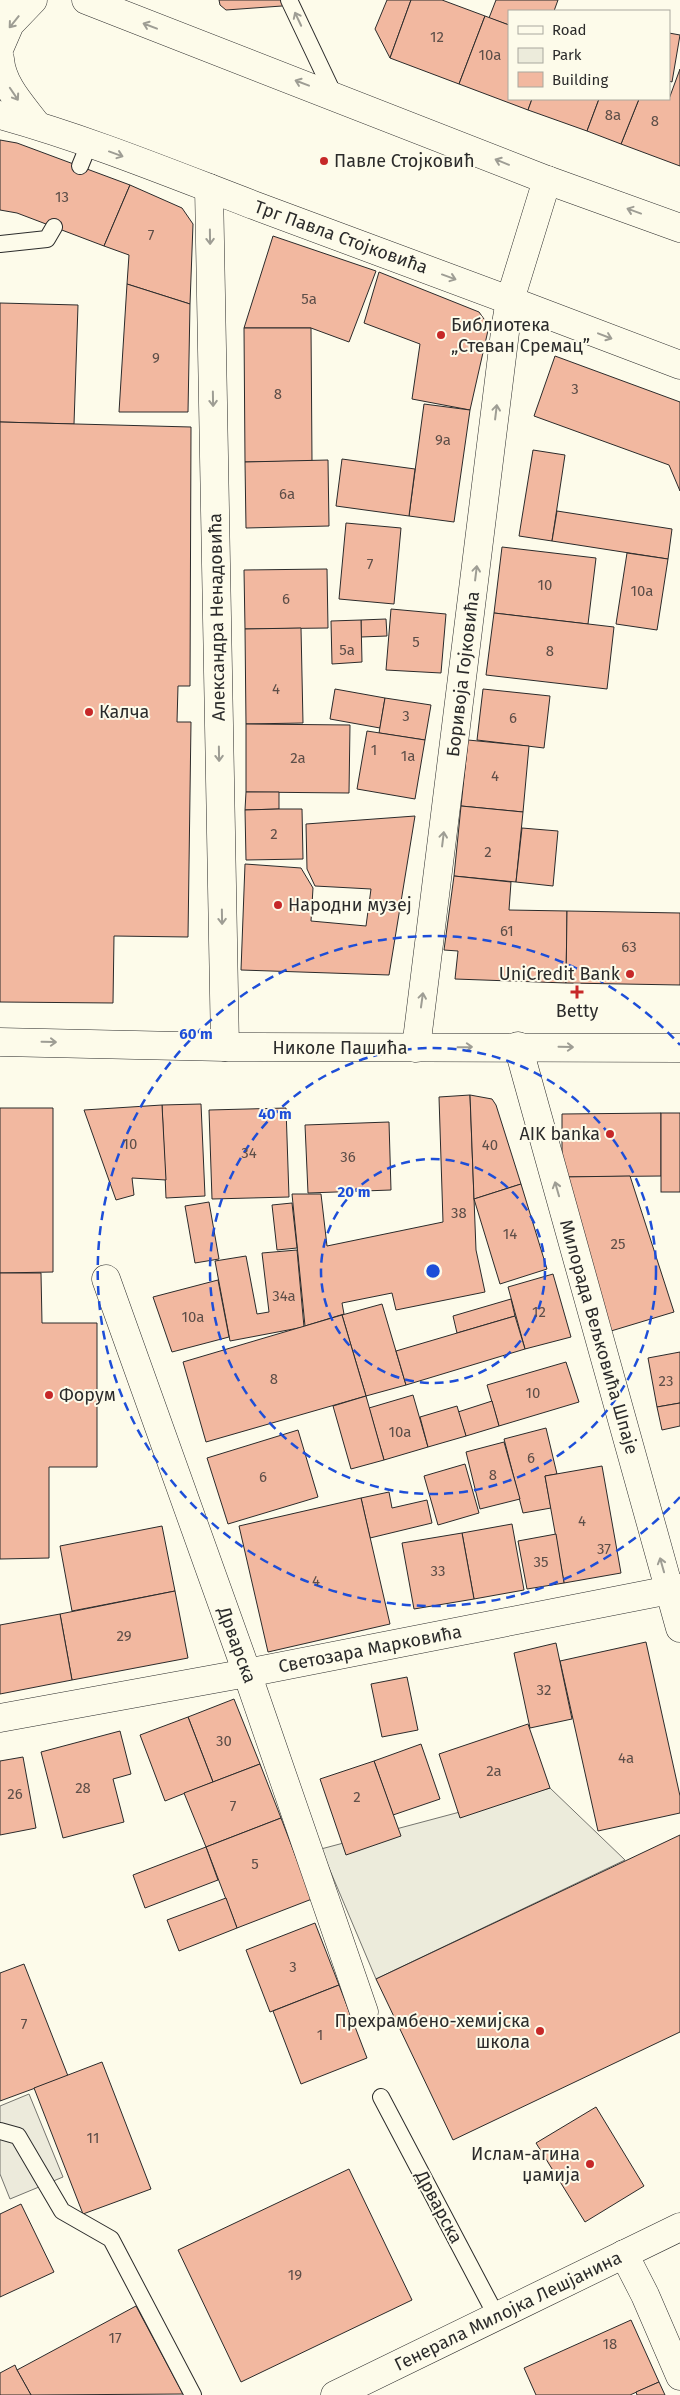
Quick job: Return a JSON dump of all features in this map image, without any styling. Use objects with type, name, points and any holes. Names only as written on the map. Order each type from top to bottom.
[{"type":"street","points":[[0,47],[10,24],[33,0]]},
{"type":"street","points":[[86,0],[334,95],[547,180],[680,228]]},
{"type":"street","points":[[0,58],[1,67],[11,91],[37,125]]},
{"type":"street","name":"Трг Павла Стојковића","points":[[0,115],[37,125],[84,155],[209,188],[510,300],[680,366]]},
{"type":"street","name":"Боривоја Гојковића","points":[[416,1048],[510,300],[547,180]]},
{"type":"street","name":"Александра Ненадовића","points":[[209,188],[225,1047]]},
{"type":"street","name":"Николе Пашића","points":[[0,1042],[225,1047],[416,1048],[518,1046],[680,1048]]},
{"type":"street","name":"Милорада Вељковића Шпаје","points":[[518,1046],[674,1589],[680,1628]]},
{"type":"street","name":"Дрварска","points":[[106,1279],[247,1673],[364,2012]]},
{"type":"street","name":"Светозара Марковића","points":[[0,1718],[247,1673],[674,1589]]},
{"type":"street","name":"Генерала Милојка Лешјанина","points":[[336,2395],[680,2228]]},
{"type":"street","points":[[624,2254],[645,2295],[680,2376]]},
{"type":"lane","points":[[289,0],[334,95]]},
{"type":"lane","points":[[0,244],[47,239],[54,227]]},
{"type":"lane","name":"Дрварска","points":[[381,2097],[497,2317]]},
{"type":"lane","points":[[0,2131],[18,2136],[62,2211],[111,2239],[192,2395]]},
{"type":"green space","points":[[550,1788],[625,1860],[376,1979],[321,1849]]},
{"type":"shaded area","points":[[29,2094],[63,2177],[10,2199],[0,2174],[0,2106]]},
{"type":"building","points":[[219,0],[287,0],[282,6],[226,10],[220,5]]},
{"type":"building","points":[[387,0],[411,0],[390,58],[375,29]]},
{"type":"building","points":[[411,0],[442,0],[485,16],[459,84],[390,58]]},
{"type":"building","points":[[496,0],[558,0],[554,10],[508,10],[508,25],[489,18]]},
{"type":"building","points":[[485,16],[508,25],[508,100],[532,100],[528,110],[459,84]]},
{"type":"building","points":[[670,33],[680,35],[672,82],[670,81]]},
{"type":"building","points":[[680,69],[680,166],[621,144],[639,100],[670,100]]},
{"type":"building","points":[[532,100],[599,100],[587,131],[528,110]]},
{"type":"building","points":[[599,100],[639,100],[621,144],[587,131]]},
{"type":"building","points":[[0,140],[17,143],[130,185],[104,246],[17,213],[0,210]]},
{"type":"building","points":[[130,185],[182,208],[193,224],[190,304],[127,284],[129,255],[104,246]]},
{"type":"building","points":[[273,236],[376,271],[349,342],[311,328],[244,328]]},
{"type":"building","name":"Библиотека „Стеван Сремац”","points":[[379,272],[479,312],[489,326],[470,410],[412,399],[420,344],[364,323]]},
{"type":"building","points":[[127,284],[190,304],[188,412],[119,412]]},
{"type":"building","points":[[0,303],[78,305],[74,424],[0,422]]},
{"type":"building","points":[[244,328],[311,328],[312,461],[245,462]]},
{"type":"building","points":[[555,356],[680,402],[680,491],[669,465],[534,416]]},
{"type":"building","points":[[424,404],[470,410],[454,522],[409,516]]},
{"type":"building","name":"Калча","points":[[0,422],[191,427],[190,686],[178,686],[177,722],[191,722],[188,937],[114,936],[113,1003],[0,1002]]},
{"type":"building","points":[[533,450],[565,455],[552,541],[519,536]]},
{"type":"building","points":[[342,459],[415,469],[409,516],[336,506]]},
{"type":"building","points":[[328,460],[329,526],[246,528],[245,462]]},
{"type":"building","points":[[557,511],[672,529],[668,559],[552,541]]},
{"type":"building","points":[[346,523],[401,528],[394,604],[339,599]]},
{"type":"building","points":[[502,547],[596,558],[588,624],[494,613]]},
{"type":"building","points":[[627,553],[668,559],[657,630],[616,624]]},
{"type":"building","points":[[327,569],[328,628],[245,629],[244,570]]},
{"type":"building","points":[[391,609],[446,614],[441,673],[386,670]]},
{"type":"building","points":[[494,613],[614,627],[607,689],[486,675]]},
{"type":"building","points":[[386,619],[387,636],[361,637],[361,620]]},
{"type":"building","points":[[361,620],[362,662],[332,664],[331,621]]},
{"type":"building","points":[[301,628],[303,723],[246,724],[245,629]]},
{"type":"building","points":[[335,689],[385,698],[380,728],[330,719]]},
{"type":"building","points":[[483,689],[550,696],[544,748],[477,740]]},
{"type":"building","points":[[385,698],[431,705],[425,740],[379,733]]},
{"type":"building","points":[[246,724],[350,725],[349,793],[246,792]]},
{"type":"building","points":[[367,731],[425,740],[415,799],[357,789]]},
{"type":"building","points":[[468,740],[529,746],[523,812],[461,806]]},
{"type":"building","points":[[246,792],[279,792],[279,809],[245,810]]},
{"type":"building","points":[[461,806],[523,812],[516,882],[454,876]]},
{"type":"building","points":[[302,809],[303,859],[246,860],[245,810]]},
{"type":"building","name":"Народни музеј","points":[[415,816],[389,975],[241,970],[245,864],[301,868],[313,888],[311,921],[366,926],[371,889],[315,886],[307,869],[306,824]]},
{"type":"building","points":[[522,828],[558,831],[553,886],[516,882]]},
{"type":"building","points":[[454,876],[511,882],[509,910],[567,911],[566,983],[455,979],[458,951],[444,950]]},
{"type":"building","points":[[567,911],[680,913],[680,985],[566,983]]},
{"type":"building","points":[[470,1095],[476,1250],[485,1292],[396,1310],[392,1293],[342,1303],[344,1314],[305,1326],[292,1194],[321,1194],[327,1246],[443,1222],[439,1097]]},
{"type":"building","points":[[470,1095],[492,1099],[496,1105],[521,1184],[474,1199]]},
{"type":"building","points":[[201,1104],[205,1196],[166,1198],[162,1105]]},
{"type":"building","points":[[162,1105],[166,1180],[132,1178],[134,1195],[116,1200],[84,1110]]},
{"type":"building","points":[[0,1108],[53,1108],[53,1272],[0,1273]]},
{"type":"building","points":[[286,1108],[289,1197],[212,1199],[209,1110]]},
{"type":"building","points":[[661,1113],[661,1176],[562,1177],[562,1114]]},
{"type":"building","points":[[661,1113],[680,1113],[680,1192],[661,1192]]},
{"type":"building","points":[[389,1122],[391,1190],[308,1193],[305,1125]]},
{"type":"building","points":[[630,1176],[674,1312],[611,1331],[562,1177]]},
{"type":"building","points":[[521,1184],[547,1269],[500,1284],[474,1199]]},
{"type":"building","points":[[209,1202],[219,1259],[195,1263],[185,1206]]},
{"type":"building","points":[[292,1203],[297,1248],[277,1250],[272,1205]]},
{"type":"building","points":[[297,1250],[304,1327],[230,1341],[215,1261],[246,1256],[257,1314],[269,1312],[262,1253]]},
{"type":"building","name":"Форум","points":[[0,1273],[41,1273],[42,1323],[97,1323],[97,1467],[49,1467],[49,1558],[0,1559]]},
{"type":"building","points":[[553,1274],[571,1337],[525,1349],[508,1287]]},
{"type":"building","points":[[218,1280],[229,1337],[172,1352],[153,1297]]},
{"type":"building","points":[[511,1299],[515,1316],[457,1333],[453,1316]]},
{"type":"building","points":[[382,1304],[406,1385],[366,1396],[342,1315]]},
{"type":"building","points":[[342,1315],[366,1396],[206,1442],[183,1362]]},
{"type":"building","points":[[515,1316],[525,1349],[406,1385],[396,1351]]},
{"type":"building","points":[[680,1352],[680,1403],[657,1407],[648,1358]]},
{"type":"building","points":[[566,1362],[579,1402],[499,1426],[487,1385]]},
{"type":"building","points":[[413,1395],[428,1447],[384,1460],[369,1408]]},
{"type":"building","points":[[366,1396],[384,1460],[351,1469],[333,1406]]},
{"type":"building","points":[[492,1401],[499,1426],[466,1436],[458,1412]]},
{"type":"building","points":[[680,1403],[680,1426],[662,1430],[657,1407]]},
{"type":"building","points":[[457,1406],[466,1436],[428,1447],[420,1417]]},
{"type":"building","points":[[546,1428],[557,1474],[545,1476],[551,1508],[523,1513],[504,1439]]},
{"type":"building","points":[[298,1430],[318,1497],[228,1524],[207,1458]]},
{"type":"building","points":[[504,1442],[520,1499],[480,1509],[466,1452]]},
{"type":"building","points":[[465,1464],[479,1513],[438,1525],[424,1476]]},
{"type":"building","points":[[602,1466],[621,1573],[564,1583],[545,1476]]},
{"type":"building","points":[[389,1492],[392,1508],[427,1500],[432,1523],[370,1538],[361,1498]]},
{"type":"building","points":[[361,1498],[390,1624],[268,1652],[239,1526]]},
{"type":"building","points":[[512,1524],[524,1590],[474,1599],[462,1533]]},
{"type":"building","points":[[162,1526],[175,1591],[72,1611],[60,1546]]},
{"type":"building","points":[[462,1533],[474,1599],[414,1609],[402,1543]]},
{"type":"building","points":[[556,1534],[564,1583],[527,1589],[518,1541]]},
{"type":"building","points":[[175,1591],[188,1658],[72,1680],[60,1614]]},
{"type":"building","points":[[60,1614],[72,1680],[0,1694],[0,1625]]},
{"type":"building","points":[[646,1642],[680,1796],[680,1813],[598,1831],[560,1661]]},
{"type":"building","points":[[556,1643],[572,1719],[530,1728],[514,1653]]},
{"type":"building","points":[[407,1677],[418,1730],[382,1737],[371,1684]]},
{"type":"building","points":[[234,1699],[260,1764],[213,1782],[188,1717]]},
{"type":"building","points":[[188,1717],[213,1782],[165,1801],[140,1735]]},
{"type":"building","points":[[528,1724],[550,1788],[460,1818],[439,1754]]},
{"type":"building","points":[[120,1731],[131,1774],[113,1779],[124,1822],[63,1838],[41,1752]]},
{"type":"building","points":[[421,1744],[440,1799],[393,1815],[374,1761]]},
{"type":"building","points":[[23,1757],[36,1828],[0,1835],[0,1761]]},
{"type":"building","points":[[374,1761],[401,1836],[346,1855],[320,1779]]},
{"type":"building","points":[[260,1764],[281,1818],[206,1847],[184,1793]]},
{"type":"building","points":[[281,1818],[312,1899],[237,1928],[206,1847]]},
{"type":"building","points":[[680,1835],[680,2032],[453,2140],[376,1979]]},
{"type":"building","points":[[206,1847],[218,1880],[145,1908],[133,1875]]},
{"type":"building","points":[[226,1898],[237,1928],[179,1951],[167,1920]]},
{"type":"building","points":[[315,1923],[339,1985],[270,2012],[246,1950]]},
{"type":"building","points":[[24,1964],[68,2076],[0,2101],[0,1973]]},
{"type":"building","points":[[339,1985],[367,2058],[301,2084],[273,2011]]},
{"type":"building","points":[[102,2062],[151,2189],[83,2214],[34,2088]]},
{"type":"building","name":"Ислам-агина џамија","points":[[596,2107],[644,2186],[585,2222],[536,2143]]},
{"type":"building","points":[[349,2169],[412,2300],[241,2382],[178,2250]]},
{"type":"building","points":[[21,2204],[54,2272],[0,2297],[0,2214]]},
{"type":"building","points":[[136,2306],[183,2394],[31,2395],[17,2370]]},
{"type":"building","points":[[631,2320],[659,2382],[630,2395],[536,2395],[524,2368]]},
{"type":"building","points":[[15,2365],[31,2395],[0,2395],[0,2373]]},
{"type":"building","points":[[659,2382],[665,2395],[637,2395],[636,2392]]},
{"type":"place","name":"Павле Стојковић","points":[[324,161]]},
{"type":"place","name":"Библиотека „Стеван Сремац”","points":[[441,335]]},
{"type":"place","name":"Калча","points":[[89,712]]},
{"type":"place","name":"Народни музеј","points":[[278,905]]},
{"type":"place","name":"UniCredit Bank","points":[[630,974]]},
{"type":"place","name":"Betty","points":[[577,992]]},
{"type":"place","name":"AIK banka","points":[[610,1134]]},
{"type":"place","name":"Форум","points":[[49,1395]]},
{"type":"place","name":"Прехрамбено-хемијска школа","points":[[540,2031]]},
{"type":"place","name":"Ислам-агина џамија","points":[[590,2164]]}]
